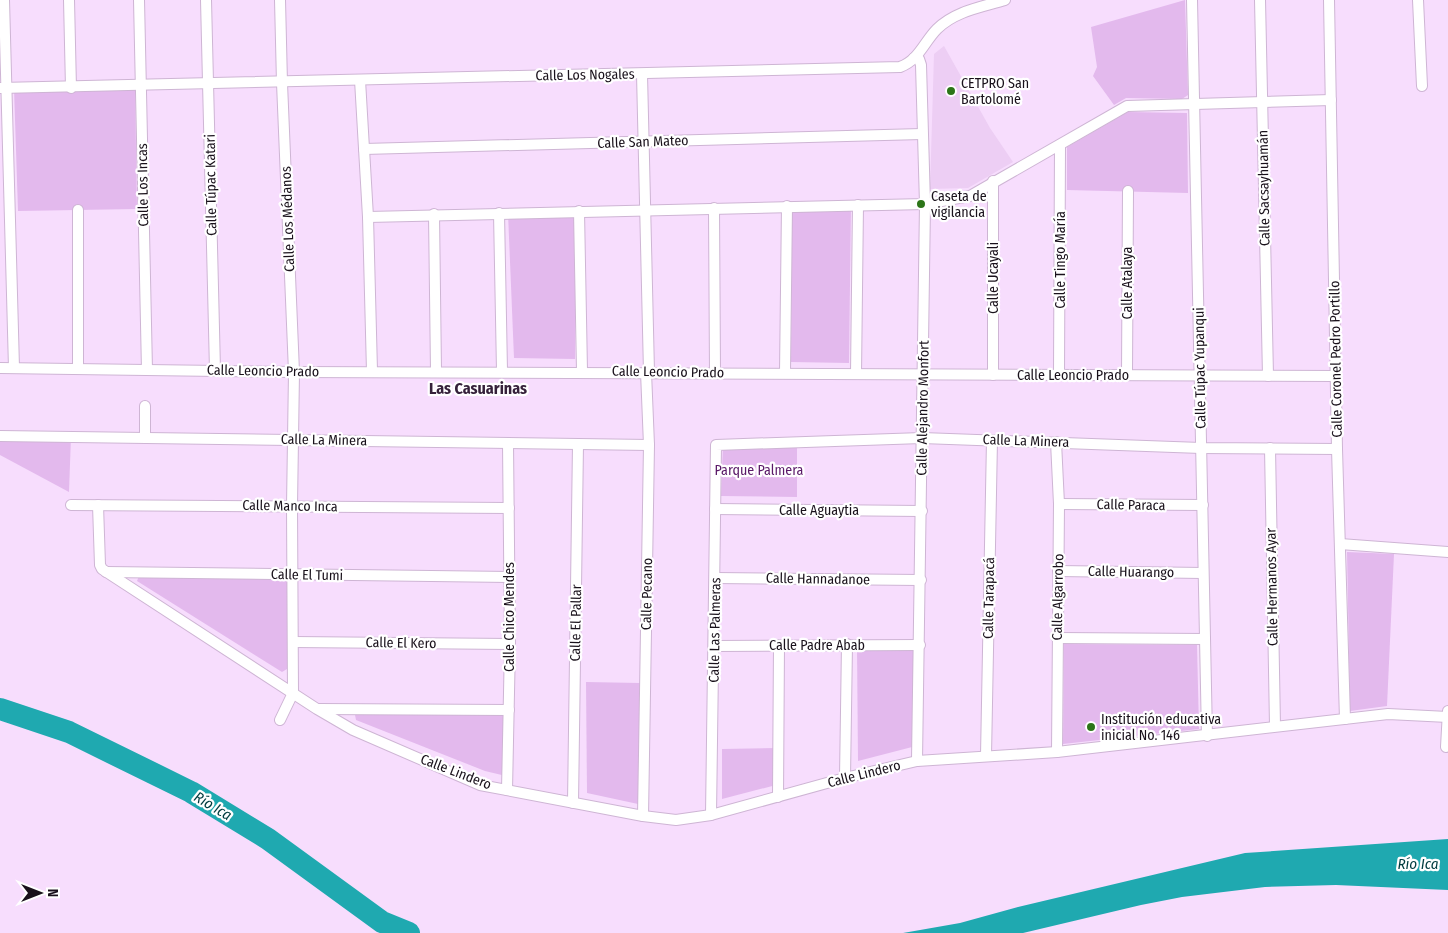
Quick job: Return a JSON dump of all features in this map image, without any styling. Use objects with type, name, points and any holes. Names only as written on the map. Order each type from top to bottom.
[{"type":"street","points":[[4,0],[4,88],[14,368]]},
{"type":"street","points":[[69,0],[71,88]]},
{"type":"street","name":"Calle Los Incas","points":[[139,0],[147,370]]},
{"type":"street","name":"Calle Túpac Katari","points":[[206,0],[215,370]]},
{"type":"street","name":"Calle Los Médanos","points":[[280,0],[294,372],[292,506],[293,693]]},
{"type":"street","points":[[914,58],[937,29],[957,15],[1005,0]]},
{"type":"street","name":"Calle Túpac Yupanqui","points":[[1192,0],[1208,736]]},
{"type":"street","name":"Calle Sacsayhuamán","points":[[1260,0],[1268,376]]},
{"type":"street","name":"Calle Coronel Pedro Portillo","points":[[1329,0],[1337,449],[1345,719]]},
{"type":"street","points":[[1418,0],[1422,86]]},
{"type":"street","name":"Calle Los Nogales","points":[[4,88],[642,74],[900,66],[914,58]]},
{"type":"street","name":"Calle Alejandro Monfort","points":[[914,58],[919,59],[921,65],[925,204],[920,645],[916,761]]},
{"type":"street","name":"Calle Pecano","points":[[642,74],[649,445],[644,816]]},
{"type":"street","points":[[360,80],[368,217],[372,372]]},
{"type":"street","points":[[368,217],[579,210],[925,204],[970,196],[993,181],[1127,106],[1331,100]]},
{"type":"street","name":"Calle San Mateo","points":[[364,149],[922,134]]},
{"type":"street","name":"Calle Tingo María","points":[[1059,375],[1060,144]]},
{"type":"street","name":"Calle Ucayali","points":[[993,181],[993,375]]},
{"type":"street","name":"Calle Atalaya","points":[[1127,375],[1128,191]]},
{"type":"street","points":[[856,374],[858,205]]},
{"type":"street","points":[[785,373],[787,206]]},
{"type":"street","points":[[714,208],[715,373]]},
{"type":"street","points":[[78,210],[78,369]]},
{"type":"street","points":[[579,210],[582,371]]},
{"type":"street","points":[[500,213],[502,371]]},
{"type":"street","points":[[434,214],[436,371]]},
{"type":"street","name":"Calle Leoncio Prado","points":[[0,368],[294,372],[582,371],[1336,376]]},
{"type":"street","points":[[145,406],[145,438]]},
{"type":"street","name":"Calle La Minera","points":[[0,436],[649,445]]},
{"type":"street","name":"Calle La Minera","points":[[716,445],[922,438],[1201,448],[1337,449]]},
{"type":"street","name":"Calle Tarapacá","points":[[986,756],[992,440]]},
{"type":"street","name":"Calle Algarrobo","points":[[1056,442],[1058,504],[1057,752]]},
{"type":"street","name":"Calle Chico Mendes","points":[[507,790],[510,644],[508,443]]},
{"type":"street","name":"Calle El Pallar","points":[[573,802],[578,444]]},
{"type":"street","name":"Calle Las Palmeras","points":[[711,815],[715,646],[716,445]]},
{"type":"street","name":"Calle Hermanos Ayar","points":[[1270,448],[1275,726]]},
{"type":"street","name":"Calle Paraca","points":[[1058,504],[1202,505]]},
{"type":"street","name":"Calle Manco Inca","points":[[71,505],[509,508]]},
{"type":"street","points":[[98,505],[100,565],[105,572]]},
{"type":"street","name":"Calle Aguaytia","points":[[715,509],[922,511]]},
{"type":"street","points":[[1340,544],[1448,552]]},
{"type":"street","name":"Calle Huarango","points":[[1058,571],[1203,573]]},
{"type":"street","name":"Calle Lindero","points":[[105,572],[317,709],[353,730],[486,786],[644,816],[679,820],[711,815],[845,778],[916,761],[1057,752],[1388,714],[1448,717]]},
{"type":"street","name":"Calle El Tumi","points":[[105,572],[510,577]]},
{"type":"street","name":"Calle Hannadanoe","points":[[715,578],[921,580]]},
{"type":"street","points":[[1057,638],[1205,639]]},
{"type":"street","name":"Calle El Kero","points":[[293,642],[510,644]]},
{"type":"street","points":[[845,778],[847,644]]},
{"type":"street","points":[[778,797],[779,645]]},
{"type":"street","name":"Calle Padre Abab","points":[[715,646],[920,645]]},
{"type":"street","points":[[280,720],[293,693]]},
{"type":"street","points":[[317,709],[509,710]]},
{"type":"street","points":[[1446,747],[1448,711]]},
{"type":"shaded area","name":"CETPRO San Bartolomé","points":[[944,46],[990,128],[1013,162],[968,188],[930,189],[934,54]]},
{"type":"green space","points":[[1185,0],[1188,95],[1182,99],[1126,98],[1114,105],[1093,76],[1097,67],[1091,27]]},
{"type":"green space","points":[[135,88],[137,209],[18,211],[14,89]]},
{"type":"green space","points":[[1128,112],[1187,113],[1188,193],[1067,190],[1067,147]]},
{"type":"green space","points":[[851,205],[849,363],[791,362],[792,207]]},
{"type":"green space","points":[[575,212],[575,359],[514,358],[508,213]]},
{"type":"green space","points":[[0,434],[71,436],[69,492],[0,455]]},
{"type":"green space","name":"Parque Palmera","points":[[723,444],[797,445],[797,497],[721,496]]},
{"type":"green space","points":[[1347,552],[1394,554],[1387,706],[1350,711]]},
{"type":"green space","points":[[288,575],[287,669],[282,672],[137,581],[139,576]]},
{"type":"green space","points":[[1064,644],[1197,645],[1199,729],[1063,744]]},
{"type":"green space","points":[[857,647],[916,648],[916,746],[858,761]]},
{"type":"green space","points":[[586,682],[640,683],[641,800],[638,804],[587,793]]},
{"type":"green space","points":[[358,710],[505,712],[506,776],[485,771],[356,720],[355,715]]},
{"type":"green space","points":[[776,748],[776,785],[722,799],[722,749]]},
{"type":"water","name":"Río Ica","points":[[1448,839],[1448,890],[1336,885],[1265,887],[1182,897],[1023,933],[903,933],[960,923],[1018,907],[1245,853]]},
{"type":"waterway","name":"Río Ica","points":[[0,709],[69,732],[191,792],[268,839],[382,922],[409,933]]},
{"type":"place","name":"CETPRO San Bartolomé","points":[[951,91]]},
{"type":"place","name":"Caseta de vigilancia","points":[[921,204]]},
{"type":"place","name":"Institución educativa inicial No. 146","points":[[1091,727]]},
{"type":"district","name":"Las Casuarinas","points":[[478,388]]}]
